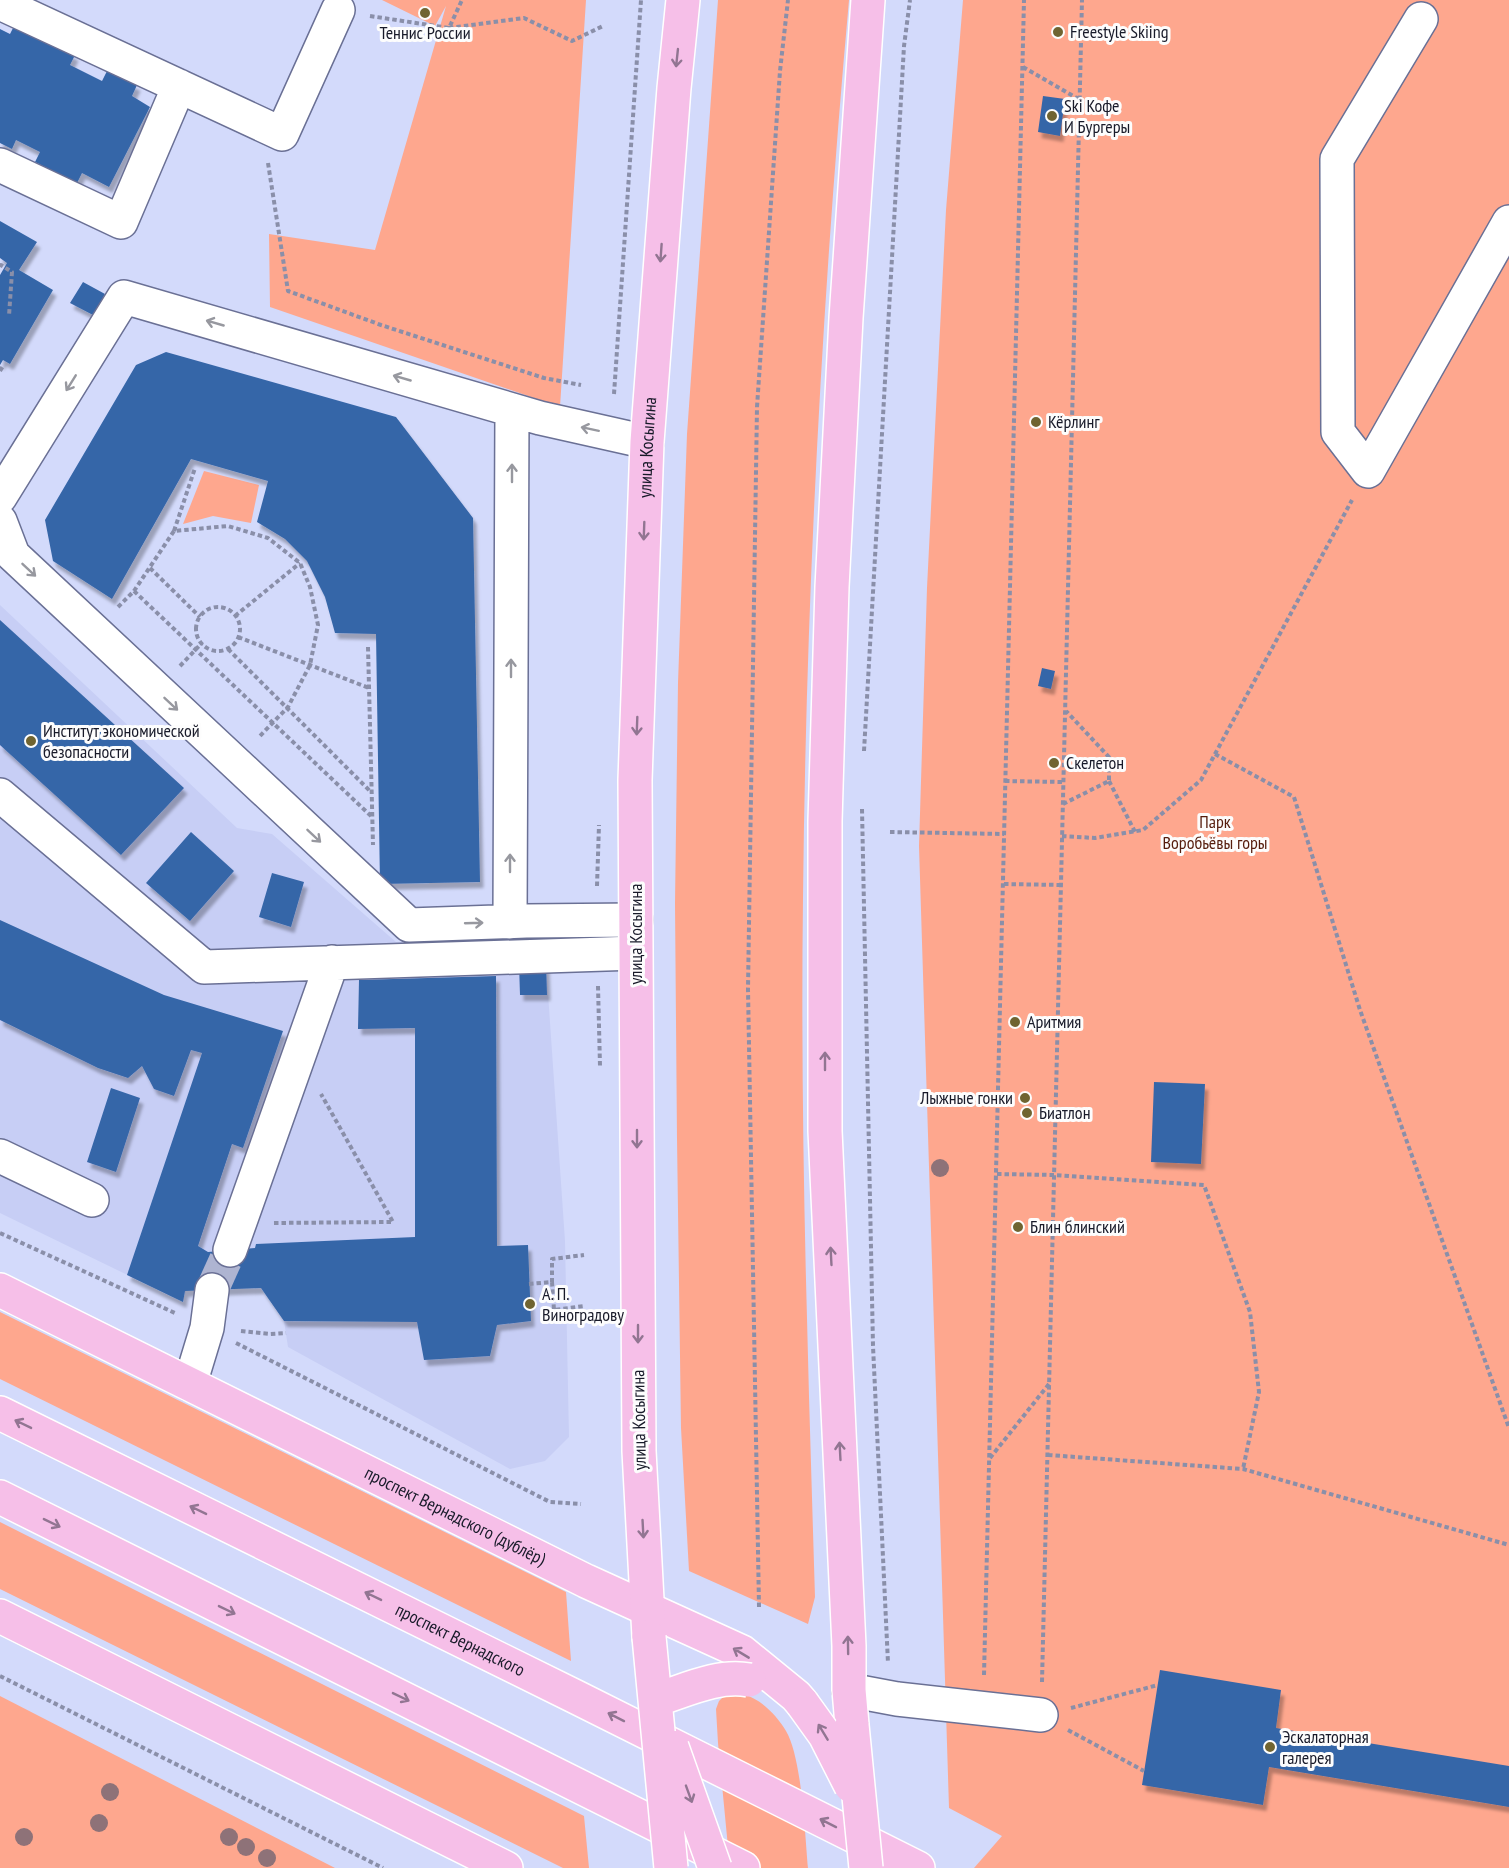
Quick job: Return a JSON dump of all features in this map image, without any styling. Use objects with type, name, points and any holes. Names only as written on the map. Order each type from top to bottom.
[{"type":"main road","name":"улица Косыгина","points":[[671,1868],[648,1623],[639,1451],[635,780],[647,442],[674,88],[683,0]]},
{"type":"main road","points":[[866,1868],[849,1690],[849,1646],[825,1131],[825,821],[832,587],[846,318],[868,0]]},
{"type":"main road","name":"проспект Вернадского (дублёр)","points":[[0,1290],[586,1581],[648,1623],[742,1652],[799,1700],[825,1735],[859,1801]]},
{"type":"main road","name":"проспект Вернадского","points":[[0,1413],[565,1691],[918,1868]]},
{"type":"main road","points":[[0,1497],[743,1868]]},
{"type":"main road","points":[[0,1616],[506,1868]]},
{"type":"main road","points":[[715,1868],[655,1700],[717,1681],[739,1678],[799,1700]]},
{"type":"lane","points":[[0,3],[282,134],[338,10]]},
{"type":"lane","points":[[1421,19],[1337,159],[1338,432],[1368,471],[1509,222]]},
{"type":"lane","points":[[0,165],[121,222],[179,86]]},
{"type":"lane","points":[[0,497],[124,297],[540,418],[647,442]]},
{"type":"lane","points":[[510,922],[512,410]]},
{"type":"lane","points":[[0,521],[13,555],[409,925],[636,920]]},
{"type":"lane","points":[[0,795],[204,966],[636,953]]},
{"type":"lane","points":[[235,1237],[332,962]]},
{"type":"lane","points":[[0,1156],[92,1200]]},
{"type":"lane","points":[[190,1384],[207,1328],[212,1290]]},
{"type":"lane","points":[[849,1690],[897,1699],[1041,1715]]},
{"type":"path","points":[[448,28],[462,0]]},
{"type":"path","points":[[759,1608],[748,989],[757,407],[780,71],[788,0]]},
{"type":"path","points":[[863,754],[904,46],[910,0]]},
{"type":"path","points":[[983,1709],[1024,0]]},
{"type":"path","points":[[1041,1715],[1082,0]]},
{"type":"path","points":[[338,10],[448,28],[524,18],[572,41],[603,26]]},
{"type":"path","points":[[1023,66],[1080,100]]},
{"type":"path","points":[[262,125],[288,291],[381,325],[544,378],[581,385]]},
{"type":"path","points":[[0,267],[1,265],[12,272],[9,316]]},
{"type":"path","points":[[0,371],[3,366]]},
{"type":"path","points":[[94,631],[134,591],[174,531],[195,468]]},
{"type":"path","points":[[174,531],[228,526],[268,538],[300,563],[310,587],[318,625],[310,665],[288,708],[234,762]]},
{"type":"path","points":[[1062,836],[1095,838],[1143,830],[1201,780],[1334,535]]},
{"type":"path","points":[[235,616],[300,563]]},
{"type":"path","points":[[150,567],[200,616]]},
{"type":"path","points":[[134,591],[372,817]]},
{"type":"path","points":[[217,607],[230,611],[235,616],[238,622],[238,637],[228,649],[214,651],[202,643],[196,630],[196,623],[200,616],[211,608],[217,607]]},
{"type":"path","points":[[238,637],[369,688]]},
{"type":"path","points":[[184,662],[202,643]]},
{"type":"path","points":[[368,647],[373,891]]},
{"type":"path","points":[[228,649],[372,793]]},
{"type":"path","points":[[1065,711],[1108,757],[1109,781],[1134,832]]},
{"type":"path","points":[[1215,754],[1294,797],[1360,1010],[1509,1428]]},
{"type":"path","points":[[1005,781],[1063,782]]},
{"type":"path","points":[[1063,804],[1109,781]]},
{"type":"path","points":[[862,802],[873,1346],[888,1663]]},
{"type":"path","points":[[890,832],[1004,834]]},
{"type":"path","points":[[1004,884],[1062,885]]},
{"type":"path","points":[[235,1237],[393,1222],[299,1054]]},
{"type":"path","points":[[997,1174],[1054,1175],[1204,1185],[1250,1312],[1259,1392],[1243,1469]]},
{"type":"path","points":[[0,1233],[207,1328],[550,1502],[581,1504]]},
{"type":"path","points":[[584,1255],[552,1259],[554,1310],[584,1306]]},
{"type":"path","points":[[529,1284],[552,1282]]},
{"type":"path","points":[[270,1334],[286,1333]]},
{"type":"path","points":[[989,1459],[1049,1383]]},
{"type":"path","points":[[1048,1455],[1243,1469],[1509,1545]]},
{"type":"path","points":[[0,1676],[383,1868]]},
{"type":"path","points":[[1041,1715],[1158,1685]]},
{"type":"path","points":[[1041,1715],[1144,1771]]},
{"type":"shaded area","points":[[0,605],[237,828],[272,834],[396,942],[544,935],[565,1241],[569,1437],[545,1461],[510,1469],[288,1347],[284,1321],[261,1288],[186,1291],[183,1302],[0,1213]]},
{"type":"green space","points":[[382,0],[586,0],[560,407],[270,307],[269,234],[375,250],[446,6],[435,26]]},
{"type":"green space","points":[[718,0],[849,0],[823,336],[812,561],[805,786],[802,985],[804,1160],[815,1597],[808,1624],[689,1571],[681,1428],[675,904],[678,683],[687,434]]},
{"type":"green space","name":"Парк Воробьёвы горы","points":[[963,0],[1509,0],[1509,1868],[974,1868],[1002,1836],[949,1808],[919,846],[927,588],[946,210]]},
{"type":"green space","points":[[204,471],[259,485],[251,523],[213,516],[183,524]]},
{"type":"green space","points":[[0,1312],[566,1592],[571,1661],[0,1379]]},
{"type":"green space","points":[[0,1522],[584,1816],[589,1868],[563,1868],[0,1589]]},
{"type":"green space","points":[[731,1693],[751,1697],[763,1704],[786,1731],[796,1759],[802,1797],[808,1868],[730,1868],[716,1709],[719,1701]]},
{"type":"green space","points":[[0,1696],[335,1868],[0,1868]]},
{"type":"building","points":[[15,24],[75,55],[70,65],[102,81],[107,71],[137,85],[132,96],[150,107],[109,187],[82,173],[77,183],[35,162],[40,152],[16,140],[12,149],[0,143],[0,29],[10,34]]},
{"type":"building","name":"Ski Кофе И Бургеры","points":[[1043,96],[1065,99],[1060,136],[1038,132]]},
{"type":"building","points":[[0,221],[37,242],[19,270],[53,290],[10,364],[3,360],[0,365],[0,275],[7,263],[0,258]]},
{"type":"building","points":[[83,282],[105,294],[93,315],[70,303]]},
{"type":"building","points":[[166,352],[396,417],[473,518],[480,882],[380,884],[376,634],[335,633],[325,597],[307,561],[285,539],[257,522],[268,481],[191,459],[112,599],[53,561],[45,520],[136,365]]},
{"type":"building","points":[[0,620],[184,788],[121,855],[0,745]]},
{"type":"building","points":[[1042,668],[1055,671],[1051,689],[1038,686]]},
{"type":"building","points":[[191,832],[234,871],[190,921],[146,883]]},
{"type":"building","points":[[272,873],[304,882],[291,927],[259,917]]},
{"type":"building","points":[[0,920],[164,995],[283,1031],[243,1148],[232,1144],[198,1246],[208,1252],[255,1248],[256,1244],[415,1237],[415,1028],[358,1029],[359,980],[496,976],[497,1246],[528,1245],[531,1321],[497,1325],[490,1356],[424,1360],[417,1322],[284,1321],[261,1288],[185,1291],[183,1302],[127,1275],[202,1053],[191,1050],[174,1096],[154,1089],[142,1066],[128,1078],[98,1068],[0,1020]]},
{"type":"building","points":[[546,963],[547,995],[520,995],[519,964]]},
{"type":"building","points":[[1154,1082],[1205,1084],[1201,1164],[1151,1162]]},
{"type":"building","points":[[111,1088],[140,1098],[116,1172],[87,1162]]},
{"type":"building","name":"Эскалаторная галерея","points":[[1160,1670],[1281,1690],[1276,1728],[1509,1766],[1509,1807],[1269,1767],[1263,1805],[1142,1785]]},
{"type":"tunnel","points":[[212,1290],[230,1250]]},
{"type":"place","name":"Теннис России","points":[[425,13]]},
{"type":"place","name":"Freestyle Skiing","points":[[1058,32]]},
{"type":"place","name":"Ski Кофе И Бургеры","points":[[1052,116]]},
{"type":"place","name":"Кёрлинг","points":[[1036,422]]},
{"type":"place","name":"Институт экономической безопасности","points":[[31,741]]},
{"type":"place","name":"Скелетон","points":[[1054,763]]},
{"type":"place","name":"Аритмия","points":[[1015,1022]]},
{"type":"place","name":"Лыжные гонки","points":[[1025,1098]]},
{"type":"place","name":"Биатлон","points":[[1027,1113]]},
{"type":"place","name":"Блин блинский","points":[[1018,1227]]},
{"type":"place","name":"А. П. Виноградову","points":[[530,1304]]},
{"type":"place","name":"Эскалаторная галерея","points":[[1270,1747]]}]
